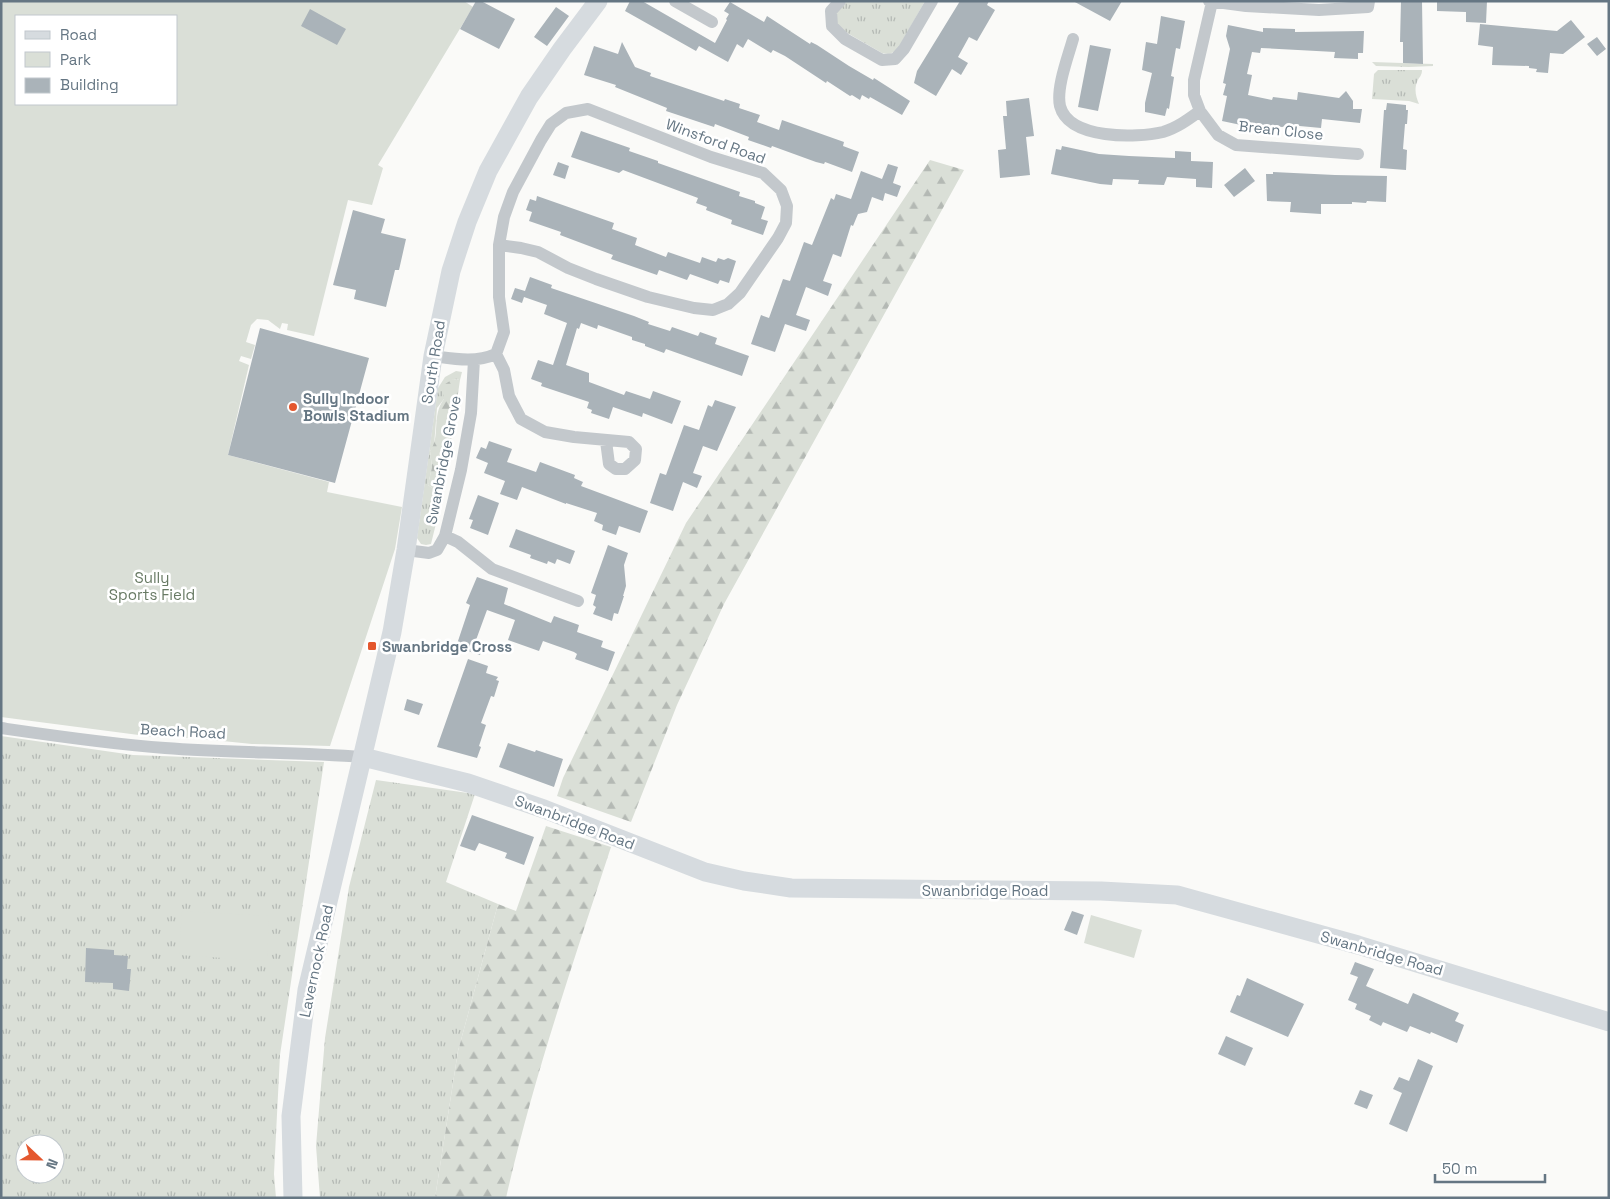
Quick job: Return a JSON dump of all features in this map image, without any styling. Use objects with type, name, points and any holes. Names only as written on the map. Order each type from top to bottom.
[{"type":"street","name":"South Road","points":[[363,757],[392,632],[406,550],[433,356],[451,270],[467,222],[488,171],[529,97],[598,1]]},
{"type":"street","points":[[676,1],[712,22]]},
{"type":"street","points":[[840,1],[831,11],[832,26],[845,39],[882,60],[895,59],[904,50],[932,1]]},
{"type":"street","points":[[1073,39],[1059,96],[1061,108],[1069,121],[1094,132],[1131,136],[1164,132],[1186,122],[1200,111],[1194,95],[1194,80],[1211,2],[1319,10],[1368,7],[1369,1]]},
{"type":"street","name":"Winsford Road","points":[[496,354],[504,332],[499,297],[499,245],[504,217],[513,192],[551,124],[566,113],[588,109],[702,154],[763,173],[781,190],[787,206],[786,223],[778,238],[740,293],[728,304],[713,310],[694,308],[648,297],[568,268],[538,252],[499,245]]},
{"type":"street","name":"Brean Close","points":[[1200,111],[1209,126],[1218,135],[1236,145],[1358,154]]},
{"type":"street","points":[[433,356],[474,360],[496,354],[504,370],[509,396],[521,419],[545,432],[606,440]]},
{"type":"street","name":"Swanbridge Grove","points":[[406,550],[429,553],[437,550],[445,536],[461,470],[471,413],[474,360]]},
{"type":"street","name":"Swanbridge Grove","points":[[445,536],[458,542],[492,568],[578,601]]},
{"type":"street","name":"Beach Road","points":[[1,728],[80,740],[166,748],[363,757]]},
{"type":"street","name":"Swanbridge Road","points":[[363,757],[468,783],[544,809],[705,872],[744,882],[791,888],[1102,891],[1177,895],[1358,945],[1609,1022]]},
{"type":"street","name":"Lavernock Road","points":[[293,1198],[291,1116],[307,990],[363,757]]},
{"type":"green space","name":"Sully Sports Field","points":[[1,1],[464,1],[473,7],[378,165],[383,168],[372,205],[348,200],[314,336],[287,330],[288,324],[282,323],[280,329],[268,320],[257,319],[251,325],[246,342],[255,345],[251,359],[241,356],[239,361],[249,365],[228,455],[329,482],[327,492],[402,507],[395,549],[330,746],[252,744],[193,738],[154,737],[1,717]]},
{"type":"green space","points":[[847,1],[925,1],[899,47],[894,52],[887,54],[842,30],[837,24],[836,13]]},
{"type":"green space","points":[[1372,62],[1433,64],[1433,66],[1376,66]]},
{"type":"green space","points":[[1378,70],[1422,70],[1416,88],[1419,104],[1409,101],[1372,99],[1374,74]]},
{"type":"green space","points":[[930,160],[964,170],[724,604],[677,705],[631,822],[557,796],[563,778],[686,523]]},
{"type":"green space","points":[[456,371],[462,372],[460,380],[453,379],[444,399],[437,408],[434,446],[430,451],[432,467],[428,485],[443,495],[431,544],[426,545],[421,544],[417,538],[438,388],[445,377]]},
{"type":"green space","points":[[453,379],[460,380],[443,495],[428,485],[432,467],[430,451],[435,439],[438,412],[444,399],[442,386]]},
{"type":"green space","points":[[1,736],[133,755],[324,762],[280,1055],[274,1174],[276,1198],[1,1198]]},
{"type":"green space","points":[[376,780],[475,794],[446,882],[498,904],[458,1051],[435,1198],[320,1198],[316,1146],[325,1038],[349,887]]},
{"type":"green space","points":[[546,826],[611,847],[541,1065],[506,1198],[435,1198],[458,1051],[498,904],[516,911]]},
{"type":"green space","points":[[182,911],[269,916],[267,961],[179,955]]},
{"type":"green space","points":[[1091,915],[1142,930],[1134,958],[1084,943]]},
{"type":"building","points":[[476,1],[481,1],[515,19],[499,49],[460,29]]},
{"type":"building","points":[[630,1],[642,1],[715,43],[727,20],[729,14],[724,11],[730,2],[764,22],[767,16],[810,44],[811,42],[817,45],[910,101],[902,115],[870,97],[869,99],[862,95],[860,100],[852,95],[850,96],[827,81],[826,83],[785,56],[773,50],[771,53],[748,39],[743,48],[737,44],[728,62],[699,46],[696,51],[625,11]]},
{"type":"building","points":[[960,1],[989,1],[987,5],[995,10],[977,41],[969,37],[958,57],[968,63],[961,75],[952,69],[936,96],[914,83],[917,71]]},
{"type":"building","points":[[1073,1],[1122,1],[1110,21]]},
{"type":"building","points":[[1401,1],[1422,1],[1423,64],[1403,63],[1403,42],[1400,42]]},
{"type":"building","points":[[1437,1],[1487,1],[1486,23],[1466,22],[1466,12],[1437,11]]},
{"type":"building","points":[[556,7],[569,16],[547,46],[534,37]]},
{"type":"building","points":[[310,9],[346,29],[337,45],[301,26]]},
{"type":"building","points":[[1161,16],[1185,21],[1180,49],[1176,48],[1171,76],[1174,77],[1169,109],[1167,108],[1165,116],[1145,112],[1145,103],[1152,73],[1142,70],[1146,42],[1157,44]]},
{"type":"building","points":[[1571,20],[1585,37],[1563,54],[1550,53],[1548,73],[1536,72],[1537,69],[1529,68],[1529,66],[1492,65],[1493,47],[1478,45],[1480,24],[1557,31]]},
{"type":"building","points":[[1228,25],[1263,32],[1263,28],[1295,29],[1295,32],[1364,31],[1363,53],[1358,53],[1358,59],[1334,58],[1335,52],[1261,48],[1260,53],[1252,52],[1247,74],[1252,75],[1248,95],[1272,100],[1273,97],[1297,100],[1298,92],[1339,98],[1346,91],[1353,101],[1353,109],[1362,109],[1360,123],[1322,119],[1321,128],[1241,123],[1241,125],[1222,121],[1227,96],[1223,95],[1226,84],[1223,83],[1230,49],[1226,36]]},
{"type":"building","points":[[1597,37],[1606,49],[1597,56],[1587,44]]},
{"type":"building","points":[[622,42],[635,67],[651,73],[650,76],[724,101],[725,99],[740,104],[739,108],[760,115],[757,122],[779,130],[782,120],[844,142],[843,146],[859,152],[852,172],[825,162],[824,164],[816,162],[772,146],[771,148],[748,140],[749,137],[715,124],[714,127],[666,111],[667,108],[615,87],[616,85],[584,75],[594,46],[618,54]]},
{"type":"building","points":[[1090,45],[1111,49],[1098,111],[1078,107]]},
{"type":"building","points":[[1029,98],[1034,136],[1026,137],[1030,175],[1000,178],[998,150],[1006,149],[1003,116],[1007,116],[1006,101]]},
{"type":"building","points":[[1387,103],[1406,105],[1406,110],[1408,110],[1403,149],[1407,150],[1406,170],[1380,168],[1384,110],[1386,110]]},
{"type":"building","points":[[581,131],[630,148],[629,151],[658,161],[658,163],[740,192],[739,196],[755,201],[755,203],[765,207],[761,219],[768,221],[763,235],[731,224],[732,220],[706,210],[707,207],[696,203],[698,198],[623,170],[619,173],[571,157]]},
{"type":"building","points":[[1062,146],[1099,154],[1129,156],[1175,158],[1175,151],[1191,152],[1191,161],[1213,162],[1212,188],[1196,187],[1196,179],[1167,177],[1164,185],[1138,184],[1139,180],[1113,179],[1112,185],[1051,174],[1056,149],[1061,150]]},
{"type":"building","points":[[558,162],[569,166],[565,179],[553,175]]},
{"type":"building","points":[[888,164],[898,167],[893,183],[901,186],[897,197],[885,193],[883,201],[872,197],[867,212],[858,214],[853,226],[851,225],[841,257],[833,254],[823,281],[832,284],[828,296],[806,287],[796,315],[810,320],[806,331],[785,324],[775,352],[751,344],[761,315],[769,318],[783,279],[790,281],[804,242],[812,245],[831,198],[834,200],[836,194],[851,199],[861,171],[882,179]]},
{"type":"building","points":[[1245,168],[1255,181],[1234,197],[1224,185]]},
{"type":"building","points":[[1273,172],[1387,176],[1386,202],[1367,201],[1366,203],[1352,202],[1352,204],[1321,204],[1321,214],[1290,212],[1291,202],[1267,201],[1266,174],[1273,174]]},
{"type":"building","points":[[537,196],[614,223],[612,229],[637,238],[635,245],[666,257],[668,252],[700,263],[702,257],[716,262],[718,258],[724,260],[728,258],[736,261],[729,283],[720,280],[718,284],[690,274],[687,280],[659,270],[657,275],[611,259],[613,255],[560,235],[561,232],[529,221],[532,212],[526,210],[530,199],[536,201]]},
{"type":"building","points":[[353,210],[385,219],[381,233],[406,239],[399,270],[395,270],[386,307],[354,299],[356,290],[333,285]]},
{"type":"building","points":[[530,277],[552,285],[551,288],[634,316],[649,322],[648,324],[670,331],[672,327],[698,336],[700,332],[717,338],[715,344],[749,356],[742,376],[666,349],[664,353],[632,340],[632,337],[598,325],[597,329],[581,323],[579,329],[577,328],[566,365],[589,373],[589,382],[624,395],[626,391],[650,399],[653,391],[681,401],[672,424],[643,413],[642,417],[613,407],[609,419],[591,413],[592,410],[587,408],[589,402],[541,386],[542,383],[531,379],[538,360],[553,365],[567,323],[544,314],[547,305],[524,297],[522,303],[511,299],[515,288],[525,291]]},
{"type":"building","points":[[260,328],[369,358],[335,483],[228,455]]},
{"type":"building","points":[[715,400],[736,407],[717,451],[703,446],[693,473],[702,476],[697,488],[683,482],[673,511],[650,503],[660,473],[666,475],[684,425],[699,430],[708,405],[712,407]]},
{"type":"building","points":[[489,441],[512,449],[507,462],[536,472],[540,462],[575,475],[574,478],[583,482],[581,486],[648,511],[640,533],[619,526],[616,535],[602,530],[603,525],[594,521],[597,513],[566,504],[522,487],[517,500],[500,494],[505,481],[484,473],[488,463],[476,458],[481,447],[486,449]]},
{"type":"building","points":[[478,495],[499,503],[488,535],[470,528],[473,520],[469,519]]},
{"type":"building","points":[[516,529],[575,551],[570,564],[557,559],[555,564],[548,561],[547,564],[530,558],[531,555],[509,547]]},
{"type":"building","points":[[608,545],[628,553],[624,565],[626,586],[624,596],[618,614],[614,613],[612,621],[593,614],[596,607],[593,605],[596,595],[591,593]]},
{"type":"building","points":[[477,577],[508,588],[504,604],[551,623],[554,616],[579,625],[577,632],[603,641],[601,647],[615,652],[608,671],[575,659],[577,654],[574,652],[543,641],[539,651],[508,640],[515,620],[487,610],[476,640],[484,643],[480,655],[456,647],[470,605],[466,603]]},
{"type":"building","points":[[468,659],[488,666],[486,673],[498,677],[496,680],[499,681],[494,697],[491,696],[481,723],[486,725],[477,758],[437,747]]},
{"type":"building","points":[[407,699],[423,704],[419,715],[404,710]]},
{"type":"building","points":[[508,743],[563,759],[554,787],[499,767]]},
{"type":"building","points":[[472,815],[534,837],[524,865],[505,858],[507,853],[479,843],[475,851],[460,846]]},
{"type":"building","points":[[1072,911],[1084,915],[1077,935],[1064,930]]},
{"type":"building","points":[[86,948],[114,950],[114,955],[128,956],[127,969],[131,969],[129,991],[113,989],[113,983],[85,982]]},
{"type":"building","points":[[1355,962],[1374,969],[1366,986],[1408,1004],[1413,993],[1459,1013],[1455,1021],[1464,1025],[1457,1043],[1431,1032],[1430,1034],[1410,1026],[1407,1032],[1383,1022],[1381,1026],[1369,1020],[1371,1016],[1355,1009],[1357,1004],[1348,1000],[1358,977],[1350,974]]},
{"type":"building","points":[[1247,978],[1304,1004],[1288,1037],[1230,1012],[1237,995],[1240,996]]},
{"type":"building","points":[[1226,1036],[1253,1048],[1245,1066],[1218,1054]]},
{"type":"building","points":[[1418,1059],[1433,1066],[1407,1132],[1389,1124],[1402,1093],[1393,1089],[1399,1077],[1409,1081]]},
{"type":"building","points":[[1360,1090],[1373,1095],[1367,1109],[1354,1104]]},
{"type":"place","name":"Sully Indoor Bowls Stadium","points":[[293,407]]},
{"type":"place","name":"Swanbridge Cross","points":[[372,646]]}]
